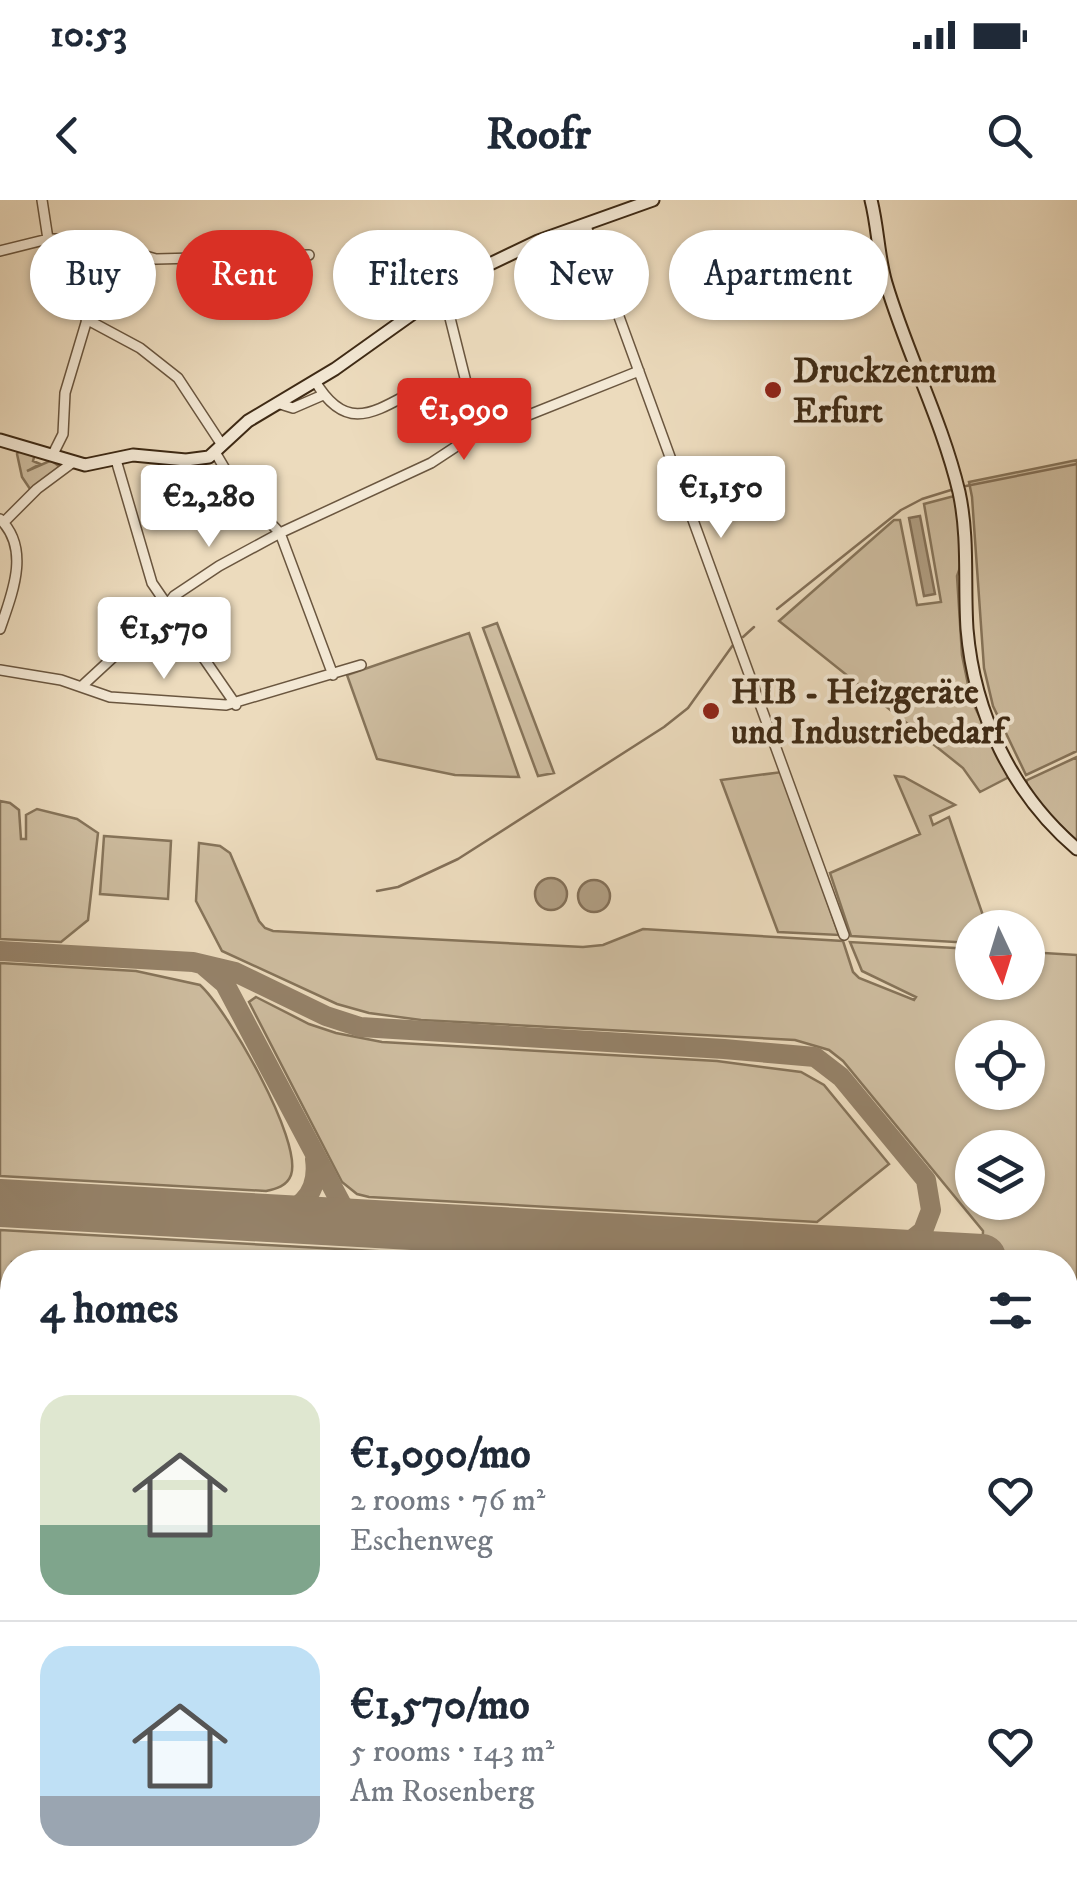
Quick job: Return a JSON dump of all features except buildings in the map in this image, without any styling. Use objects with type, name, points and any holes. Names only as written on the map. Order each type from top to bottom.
[{"type":"street","points":[[42,200],[46,230]]},
{"type":"street","points":[[494,262],[519,249],[652,200]]},
{"type":"street","points":[[870,200],[886,282],[948,452],[960,498],[967,559],[967,628],[982,709],[1018,781],[1047,820],[1077,849]]},
{"type":"street","points":[[586,226],[844,936]]},
{"type":"street","points":[[0,252],[30,244]]},
{"type":"street","points":[[53,454],[63,434],[64,393],[86,320]]},
{"type":"street","points":[[88,320],[140,348],[178,378],[235,486],[280,534],[334,674]]},
{"type":"street","points":[[0,440],[72,463],[98,465],[144,455],[198,460],[248,421],[315,382],[401,320]]},
{"type":"street","points":[[450,320],[478,434]]},
{"type":"street","points":[[82,686],[166,604],[219,566],[431,463],[478,434],[639,370]]},
{"type":"street","points":[[315,382],[323,395],[344,412],[360,416],[422,387]]},
{"type":"street","points":[[277,403],[294,408],[323,395]]},
{"type":"street","points":[[116,460],[148,571],[166,604],[236,705]]},
{"type":"street","points":[[0,629],[18,569],[2,520],[72,463]]},
{"type":"street","points":[[0,670],[82,686],[110,697],[236,705],[362,665]]},
{"type":"shaded area","points":[[19,450],[35,454],[33,461],[40,464],[27,471],[50,461],[48,458],[60,467],[30,489],[22,477]]},
{"type":"shaded area","points":[[1077,460],[1077,751],[1026,775],[993,706],[984,668],[969,482]]},
{"type":"shaded area","points":[[954,496],[962,547],[957,576],[962,655],[971,699],[1009,777],[980,792],[963,768],[779,621],[894,520],[900,520],[917,605],[941,602],[924,504]]},
{"type":"shaded area","points":[[920,516],[935,594],[924,596],[909,518]]},
{"type":"shaded area","points":[[497,623],[554,773],[538,776],[483,628]]},
{"type":"shaded area","points":[[469,633],[519,777],[455,775],[377,759],[347,675]]},
{"type":"shaded area","points":[[1077,757],[1077,841],[1026,786],[1027,780]]},
{"type":"shaded area","points":[[782,772],[839,935],[778,932],[721,780]]},
{"type":"shaded area","points":[[895,776],[904,777],[955,805],[930,816],[933,825],[949,817],[981,910],[955,910],[955,942],[851,936],[830,873],[920,834]]},
{"type":"shaded area","points":[[0,801],[19,810],[21,839],[26,839],[26,815],[37,809],[77,819],[98,833],[88,920],[61,942],[0,939]]},
{"type":"shaded area","points":[[104,836],[171,841],[168,899],[100,894]]},
{"type":"shaded area","points":[[199,843],[220,846],[230,853],[259,921],[273,931],[583,947],[603,945],[643,929],[843,941],[853,972],[859,978],[914,1000],[916,997],[862,971],[850,942],[955,948],[955,1000],[1045,1000],[1045,953],[1077,955],[1077,1250],[982,1250],[983,1231],[974,1220],[1045,1220],[1045,1130],[955,1130],[955,1197],[843,1061],[829,1050],[795,1040],[421,1020],[337,1004],[222,951],[196,901]]},
{"type":"shaded area","points":[[551,878],[563,882],[567,894],[563,906],[551,910],[539,906],[535,894],[539,882]]},
{"type":"shaded area","points":[[594,880],[606,884],[610,896],[606,908],[594,912],[582,908],[578,896],[582,884]]},
{"type":"shaded area","points":[[0,963],[136,971],[200,985],[244,1047],[275,1106],[292,1158],[289,1179],[266,1191],[0,1176]]},
{"type":"shaded area","points":[[256,997],[309,1024],[382,1042],[717,1061],[801,1072],[824,1085],[889,1164],[817,1222],[357,1194],[342,1182],[249,1002]]},
{"type":"shaded area","points":[[0,1230],[359,1250],[0,1250]]},
{"type":"waterway","points":[[966,486],[1077,464]]},
{"type":"waterway","points":[[777,609],[901,510],[951,490]]},
{"type":"waterway","points":[[743,637],[754,627]]},
{"type":"waterway","points":[[377,891],[398,887],[458,859],[664,727],[688,708],[733,645]]},
{"type":"taxiway","points":[[0,951],[193,962],[235,972],[326,1016],[360,1027],[815,1057],[841,1077],[926,1180],[931,1210],[923,1231],[900,1249],[893,1250]]},
{"type":"taxiway","points":[[204,966],[225,984],[342,1205],[362,1220],[401,1225]]},
{"type":"taxiway","points":[[263,1217],[286,1212],[304,1201],[314,1183],[315,1159]]},
{"type":"runway","points":[[0,1203],[839,1250]]},
{"type":"place","name":"Druckzentrum Erfurt","points":[[773,390]]},
{"type":"place","name":"HIB - Heizgeräte und Industriebedarf","points":[[711,711]]}]
